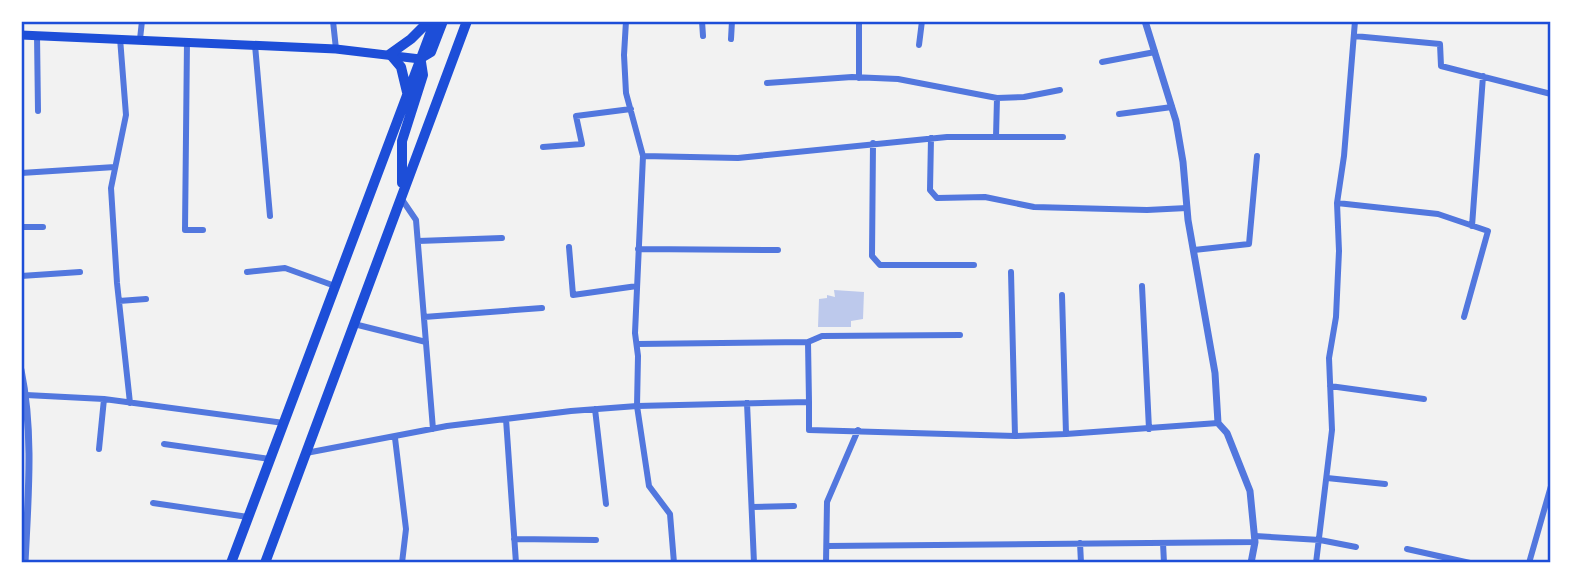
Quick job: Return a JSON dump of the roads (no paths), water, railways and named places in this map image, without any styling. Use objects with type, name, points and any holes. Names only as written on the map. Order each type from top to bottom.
[{"type":"main road","points":[[390,54],[411,40],[429,21]]},
{"type":"main road","points":[[231,563],[435,21]]},
{"type":"main road","points":[[21,35],[336,49],[421,59],[431,52],[443,21]]},
{"type":"main road","points":[[265,563],[467,21]]},
{"type":"main road","points":[[390,54],[401,67],[407,96]]},
{"type":"main road","points":[[401,198],[402,141],[423,75],[421,59]]},
{"type":"street","points":[[140,39],[142,21]]},
{"type":"street","points":[[333,21],[336,49]]},
{"type":"street","points":[[626,21],[626,93],[643,156],[637,286],[637,405],[649,486],[670,514],[674,563]]},
{"type":"street","points":[[702,21],[703,36]]},
{"type":"street","points":[[731,39],[732,21]]},
{"type":"street","points":[[859,21],[859,78]]},
{"type":"street","points":[[919,45],[922,21]]},
{"type":"street","points":[[1145,21],[1172,107],[1183,162],[1187,208],[1215,373],[1218,423],[1227,433],[1250,491],[1255,539],[1251,563]]},
{"type":"street","points":[[1316,563],[1332,430],[1329,358],[1336,317],[1338,203],[1355,21]]},
{"type":"street","points":[[37,35],[38,111]]},
{"type":"street","points":[[1354,36],[1440,44],[1441,66],[1551,94]]},
{"type":"street","points":[[120,38],[126,115],[115,167],[112,200],[130,403]]},
{"type":"street","points":[[187,41],[184,230],[203,230]]},
{"type":"street","points":[[255,45],[270,216]]},
{"type":"street","points":[[1102,62],[1156,52]]},
{"type":"street","points":[[1472,226],[1483,76]]},
{"type":"street","points":[[767,83],[859,78],[898,79],[997,98],[1024,97],[1060,90]]},
{"type":"street","points":[[996,137],[997,98]]},
{"type":"street","points":[[1119,114],[1172,107]]},
{"type":"street","points":[[543,147],[582,144],[576,116],[631,109]]},
{"type":"street","points":[[643,156],[738,158],[930,138],[1063,137]]},
{"type":"street","points":[[930,138],[930,190],[937,198],[985,197],[1034,207],[1147,210],[1187,208]]},
{"type":"street","points":[[873,143],[873,256],[880,265],[974,265]]},
{"type":"street","points":[[1194,250],[1249,244],[1257,156]]},
{"type":"street","points":[[21,173],[115,167]]},
{"type":"street","points":[[401,198],[416,220],[433,429]]},
{"type":"street","points":[[1338,203],[1438,214],[1488,231],[1464,317]]},
{"type":"street","points":[[21,227],[43,227]]},
{"type":"street","points":[[418,241],[502,238]]},
{"type":"street","points":[[569,247],[573,295],[637,286]]},
{"type":"street","points":[[638,249],[778,250]]},
{"type":"street","points":[[247,272],[285,268],[335,286]]},
{"type":"street","points":[[21,276],[80,272]]},
{"type":"street","points":[[1011,272],[1015,436]]},
{"type":"street","points":[[1142,286],[1149,429]]},
{"type":"street","points":[[1062,295],[1066,434]]},
{"type":"street","points":[[119,301],[146,299]]},
{"type":"street","points":[[424,317],[542,308]]},
{"type":"street","points":[[354,324],[426,342]]},
{"type":"street","points":[[636,344],[808,342],[822,336],[960,335]]},
{"type":"street","points":[[808,342],[809,430],[1015,436],[1218,423]]},
{"type":"street","points":[[21,370],[26,395],[29,466],[25,563]]},
{"type":"street","points":[[1330,387],[1424,399]]},
{"type":"street","points":[[26,395],[104,399],[284,423]]},
{"type":"street","points":[[99,449],[104,399]]},
{"type":"street","points":[[306,453],[433,429],[595,409],[637,405],[809,402]]},
{"type":"street","points":[[747,403],[754,563]]},
{"type":"street","points":[[595,409],[606,504]]},
{"type":"street","points":[[506,419],[516,563]]},
{"type":"street","points":[[826,563],[827,502],[858,430]]},
{"type":"street","points":[[395,438],[406,529],[402,563]]},
{"type":"street","points":[[164,444],[270,460]]},
{"type":"street","points":[[1328,478],[1385,484]]},
{"type":"street","points":[[1529,563],[1551,486]]},
{"type":"street","points":[[153,503],[248,517]]},
{"type":"street","points":[[752,507],[794,506]]},
{"type":"street","points":[[514,539],[596,540]]},
{"type":"street","points":[[827,546],[1163,543],[1255,539],[1320,540],[1356,547]]},
{"type":"street","points":[[1080,543],[1081,563]]},
{"type":"street","points":[[1163,543],[1164,563]]},
{"type":"street","points":[[1407,549],[1470,563]]}]
